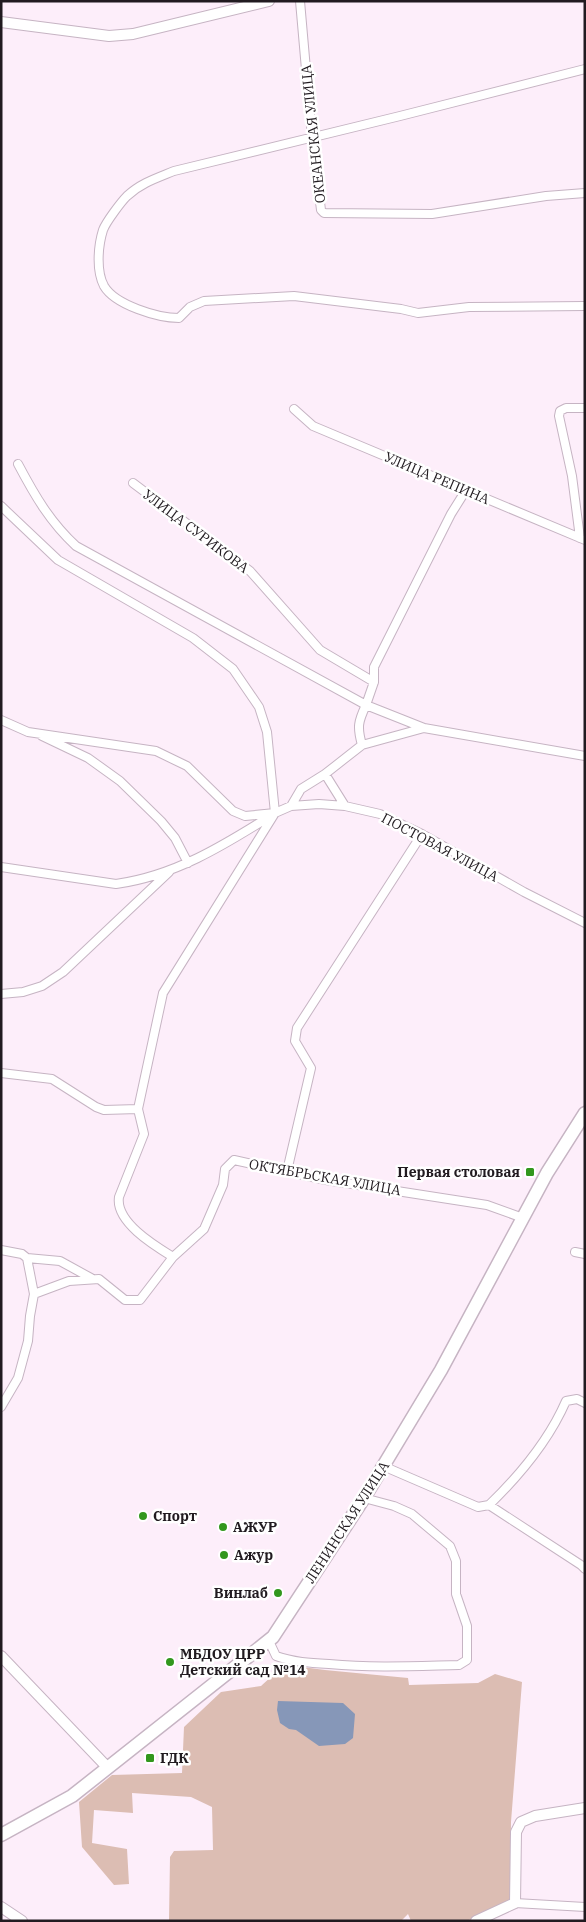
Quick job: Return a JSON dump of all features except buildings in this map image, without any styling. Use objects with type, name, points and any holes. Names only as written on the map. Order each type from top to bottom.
[{"type":"main road","name":"ЛЕНИНСКАЯ УЛИЦА","points":[[1,1835],[72,1796],[269,1641],[364,1498],[441,1370],[547,1173],[585,1113]]},
{"type":"street","points":[[1,22],[109,36],[125,35],[269,1]]},
{"type":"street","name":"ОКЕАНСКАЯ УЛИЦА","points":[[300,1],[312,138],[321,210],[324,213],[432,214],[546,196],[585,193]]},
{"type":"street","points":[[585,69],[174,171],[143,183],[126,197],[103,228],[100,248],[100,272],[105,287],[122,302],[138,310],[166,318],[179,318],[190,307],[204,301],[294,296],[392,307],[418,313],[469,307],[585,306]]},
{"type":"street","points":[[582,539],[572,476],[559,416],[560,411],[566,408],[585,408]]},
{"type":"street","name":"УЛИЦА РЕПИНА","points":[[294,409],[313,426],[582,539]]},
{"type":"street","points":[[18,464],[34,493],[59,530],[76,546],[366,705],[424,728],[585,756]]},
{"type":"street","name":"УЛИЦА СУРИКОВА","points":[[133,483],[250,571],[320,650],[374,682]]},
{"type":"street","points":[[362,745],[358,732],[359,721],[374,682],[374,666],[447,521],[466,490]]},
{"type":"street","points":[[1,506],[58,560],[193,638],[233,669],[259,707],[264,724],[269,751],[275,813],[163,993],[138,1109],[144,1134],[119,1197],[118,1205],[120,1212],[129,1223],[155,1246],[173,1257]]},
{"type":"street","name":"ПОСТОВАЯ УЛИЦА","points":[[1,720],[28,732],[42,735],[156,751],[187,766],[233,811],[245,816],[275,813],[291,806],[319,804],[345,806],[380,814],[422,834],[524,892],[585,923]]},
{"type":"street","points":[[291,806],[301,790],[326,774],[362,745],[424,728]]},
{"type":"street","name":"ПОСТОВАЯ УЛИЦА","points":[[42,735],[44,739],[88,758],[120,781],[176,838],[188,863]]},
{"type":"street","points":[[326,774],[345,806]]},
{"type":"street","points":[[1,867],[116,884],[170,870],[188,863],[222,847],[275,813]]},
{"type":"street","points":[[287,1171],[311,1068],[295,1040],[297,1028],[422,834]]},
{"type":"street","points":[[1,994],[23,992],[42,986],[63,972],[170,870]]},
{"type":"street","points":[[1,1073],[52,1079],[96,1107],[104,1110],[138,1109]]},
{"type":"street","name":"ОКТЯБРЬСКАЯ УЛИЦА","points":[[91,1278],[99,1279],[125,1300],[140,1300],[173,1257],[204,1229],[223,1185],[225,1169],[234,1160],[326,1180],[487,1204],[523,1218]]},
{"type":"street","points":[[1,1250],[22,1254],[26,1258],[34,1294],[28,1341],[18,1378],[1,1407]]},
{"type":"street","points":[[575,1252],[585,1254]]},
{"type":"street","points":[[26,1258],[60,1260],[91,1278]]},
{"type":"street","points":[[34,1294],[69,1281],[91,1278]]},
{"type":"street","points":[[489,1505],[516,1477],[547,1436],[566,1401],[577,1399],[585,1403]]},
{"type":"street","points":[[383,1466],[478,1506],[489,1505],[581,1565],[585,1570]]},
{"type":"street","points":[[269,1641],[276,1656],[289,1661],[367,1668],[401,1668],[459,1665],[467,1660],[467,1626],[456,1594],[456,1561],[450,1546],[412,1514],[394,1506],[364,1498]]},
{"type":"street","points":[[1,1656],[108,1768]]},
{"type":"street","points":[[515,1903],[516,1832],[521,1822],[535,1816],[585,1808]]},
{"type":"street","points":[[476,1921],[515,1903],[585,1907]]},
{"type":"street","points":[[1,1907],[22,1921]]},
{"type":"shaded area","points":[[279,1664],[408,1678],[409,1685],[478,1683],[495,1674],[522,1682],[511,1822],[510,1900],[467,1921],[411,1921],[408,1914],[401,1921],[169,1921],[170,1857],[174,1851],[213,1850],[212,1807],[191,1797],[132,1793],[133,1813],[94,1810],[92,1843],[127,1849],[129,1884],[114,1885],[82,1847],[79,1802],[112,1775],[182,1773],[184,1727],[221,1692],[261,1686],[273,1675]]},
{"type":"water","points":[[278,1701],[343,1703],[355,1714],[353,1738],[345,1744],[319,1746],[296,1730],[289,1729],[280,1723],[277,1710]]},
{"type":"place","name":"Первая столовая","points":[[530,1172]]},
{"type":"place","name":"Спорт","points":[[143,1516]]},
{"type":"place","name":"АЖУР","points":[[223,1527]]},
{"type":"place","name":"Ажур","points":[[224,1555]]},
{"type":"place","name":"Винлаб","points":[[278,1593]]},
{"type":"place","name":"МБДОУ ЦРР Детский сад №14","points":[[170,1662]]},
{"type":"place","name":"ГДК","points":[[150,1758]]}]
